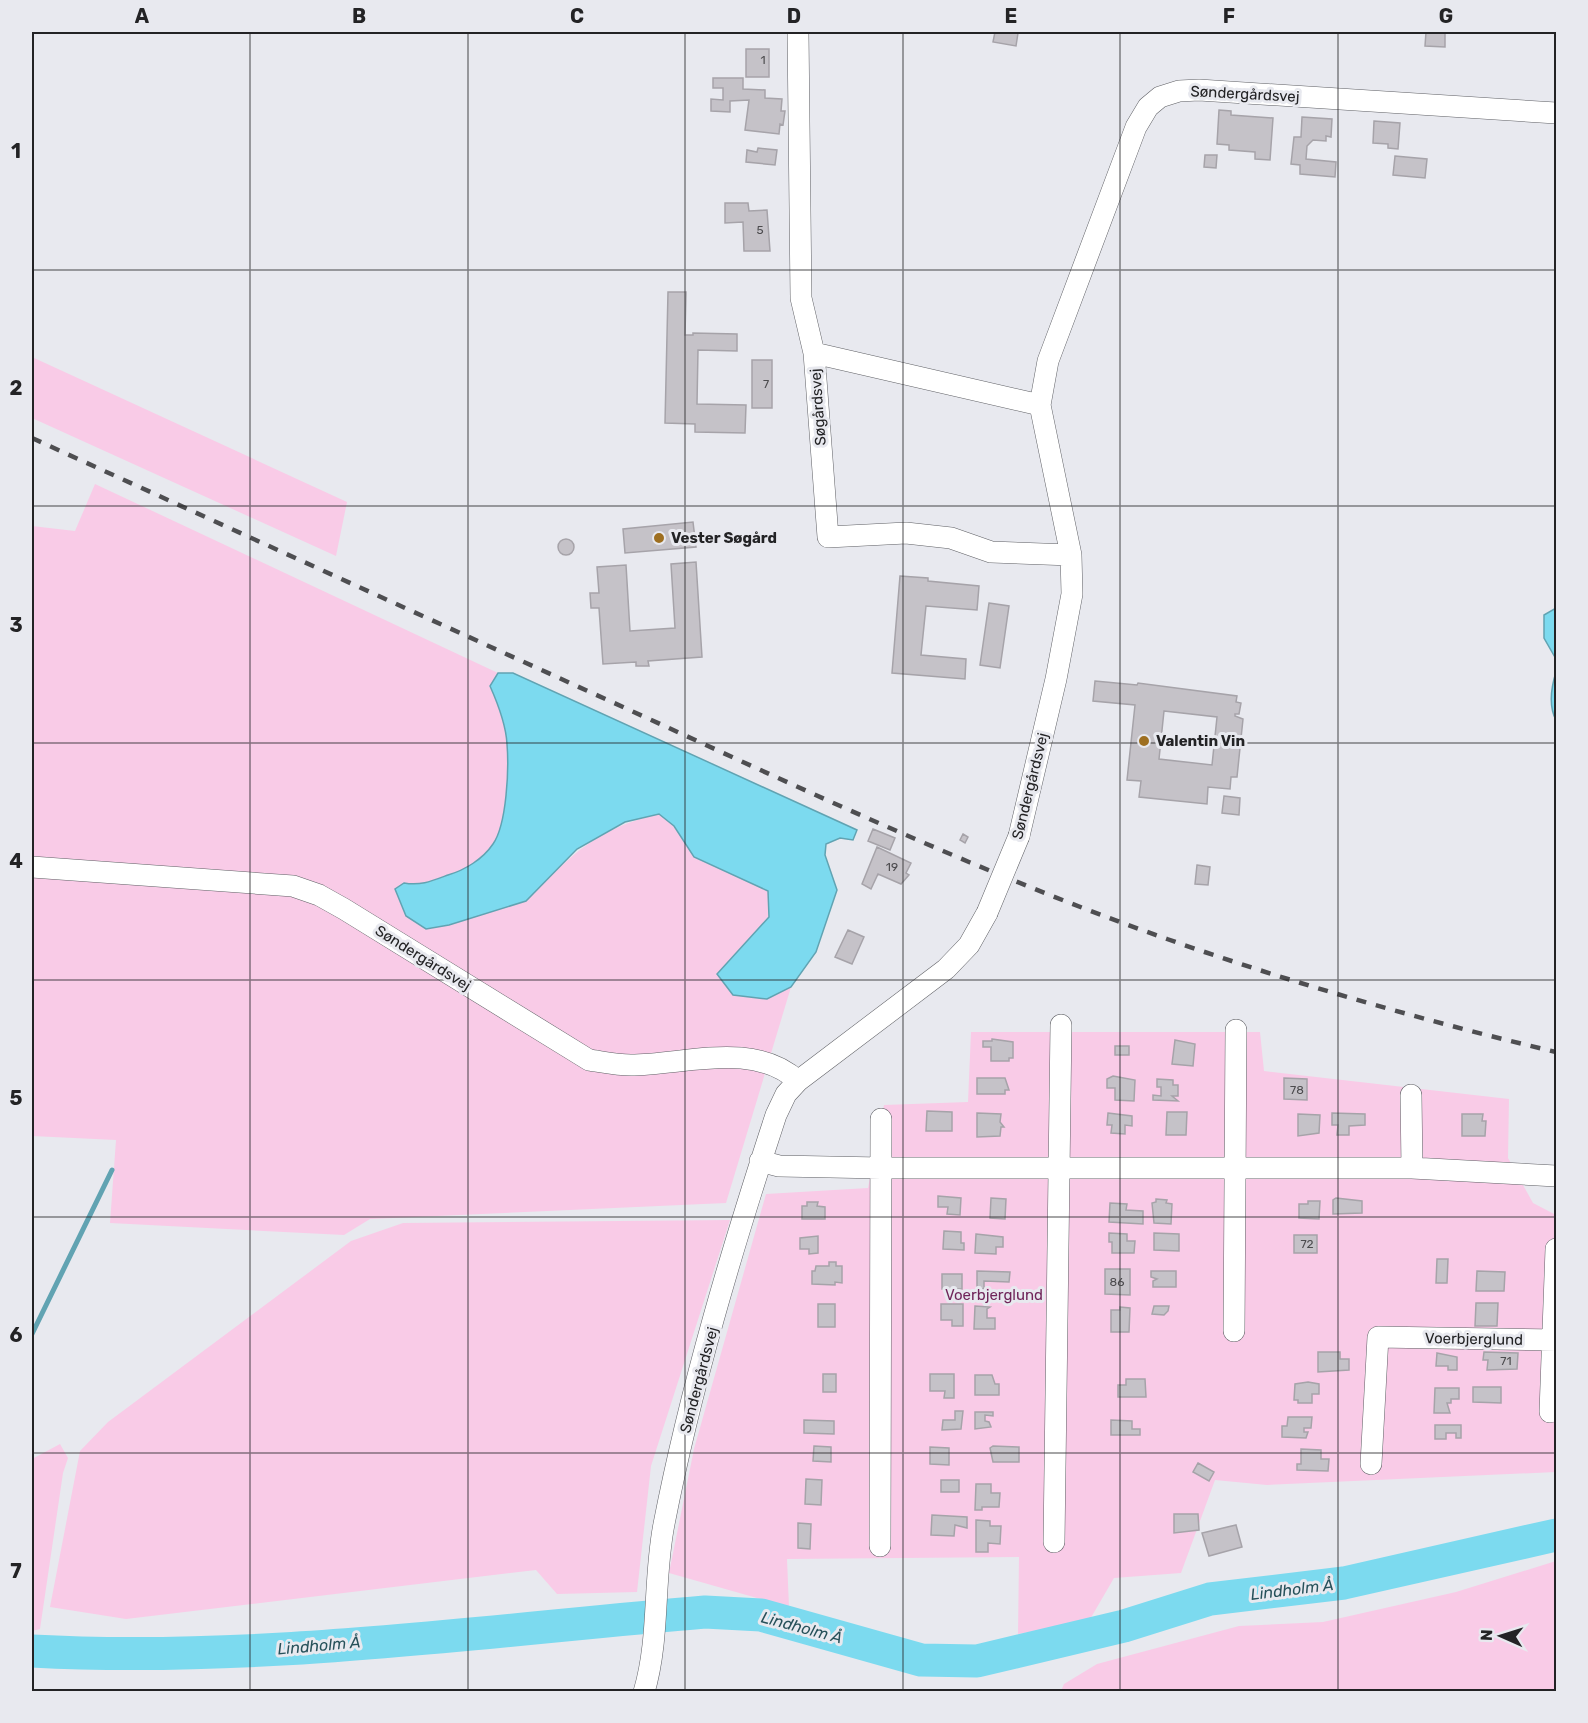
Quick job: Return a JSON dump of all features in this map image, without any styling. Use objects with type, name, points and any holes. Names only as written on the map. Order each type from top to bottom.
[{"type":"street","name":"Søgårdsvej","points":[[798,32],[801,298],[814,353],[828,537],[906,533],[951,538],[991,552],[1071,555]]},
{"type":"street","name":"Søndergårdsvej","points":[[644,1692],[650,1672],[654,1639],[656,1584],[664,1527],[694,1393],[760,1161],[776,1115],[786,1094],[798,1081],[946,969],[969,945],[987,914],[1019,836],[1056,679],[1072,594],[1071,555],[1040,405],[1048,361],[1136,127],[1148,107],[1160,97],[1179,91],[1199,90],[1557,113]]},
{"type":"street","points":[[814,353],[1040,405]]},
{"type":"street","name":"Søndergårdsvej","points":[[32,867],[293,886],[319,895],[344,909],[589,1060],[630,1065],[743,1058],[763,1060],[798,1081]]},
{"type":"street","points":[[1054,1542],[1061,1025]]},
{"type":"street","points":[[1234,1331],[1236,1030]]},
{"type":"street","points":[[1411,1095],[1412,1168]]},
{"type":"street","points":[[880,1546],[881,1119]]},
{"type":"street","points":[[760,1161],[779,1166],[881,1168],[1234,1170],[1412,1168],[1557,1176]]},
{"type":"street","points":[[1550,1412],[1555,1340],[1557,1249]]},
{"type":"street","name":"Voerbjerglund","points":[[1371,1464],[1378,1337],[1555,1340]]},
{"type":"green space","points":[[32,357],[347,502],[336,556],[32,418]]},
{"type":"green space","points":[[95,484],[498,673],[490,686],[505,729],[508,767],[504,810],[498,835],[484,854],[467,867],[426,882],[404,883],[395,889],[526,901],[571,857],[600,836],[617,827],[659,814],[674,826],[694,857],[768,891],[769,916],[717,974],[767,999],[791,987],[726,1203],[370,1219],[344,1235],[110,1223],[116,1140],[32,1136],[32,526],[75,531]]},
{"type":"green space","name":"Voerbjerglund","points":[[971,1032],[1260,1032],[1264,1071],[1509,1099],[1508,1158],[1533,1203],[1556,1215],[1556,1472],[1267,1485],[1215,1480],[1181,1573],[1114,1578],[1089,1621],[1018,1634],[1019,1557],[787,1559],[789,1607],[669,1573],[694,1449],[766,1194],[868,1188],[884,1105],[968,1102]]},
{"type":"green space","points":[[730,1220],[651,1466],[637,1592],[557,1594],[536,1570],[126,1619],[50,1607],[80,1451],[108,1422],[351,1241],[403,1223]]},
{"type":"green space","points":[[60,1444],[68,1458],[63,1473],[40,1629],[32,1631],[32,1459]]},
{"type":"green space","points":[[1556,1561],[1556,1691],[1061,1691],[1064,1684],[1097,1664],[1239,1626],[1323,1622],[1456,1592]]},
{"type":"water","points":[[1556,608],[1556,659],[1544,638],[1544,615]]},
{"type":"water","points":[[1556,672],[1556,720],[1551,696]]},
{"type":"water","points":[[498,673],[513,673],[857,830],[853,840],[840,838],[826,844],[825,855],[837,890],[816,952],[791,987],[767,999],[733,995],[717,974],[769,917],[768,891],[694,857],[674,826],[659,814],[625,822],[577,849],[526,901],[449,925],[426,929],[406,916],[395,889],[404,883],[426,882],[467,867],[484,854],[498,835],[504,810],[508,767],[505,729],[490,686]]},
{"type":"building","points":[[995,32],[1018,33],[1016,46],[993,42]]},
{"type":"building","points":[[1426,32],[1445,32],[1445,47],[1425,46]]},
{"type":"building","points":[[746,49],[769,49],[769,77],[746,77]]},
{"type":"building","points":[[713,78],[743,78],[743,89],[765,90],[765,98],[782,99],[781,111],[785,111],[779,134],[745,130],[749,100],[730,101],[730,112],[711,111],[711,99],[723,100],[723,88],[713,88]]},
{"type":"building","points":[[1219,110],[1231,111],[1231,115],[1273,118],[1270,160],[1255,159],[1255,152],[1229,150],[1229,145],[1217,144]]},
{"type":"building","points":[[1302,117],[1332,119],[1331,137],[1326,136],[1326,141],[1313,140],[1307,146],[1306,159],[1336,162],[1335,177],[1300,174],[1300,165],[1291,164],[1294,137],[1301,137]]},
{"type":"building","points":[[1374,121],[1400,123],[1398,149],[1388,148],[1388,144],[1373,143]]},
{"type":"building","points":[[758,148],[777,150],[775,165],[746,162],[747,150],[757,152]]},
{"type":"building","points":[[1205,155],[1217,155],[1216,168],[1204,167]]},
{"type":"building","points":[[1395,156],[1427,159],[1425,178],[1393,175]]},
{"type":"building","points":[[725,203],[748,203],[749,211],[767,210],[770,251],[744,251],[743,222],[725,223]]},
{"type":"building","points":[[668,292],[686,292],[685,335],[693,335],[693,333],[737,334],[737,351],[698,350],[697,404],[746,405],[745,433],[695,432],[695,424],[665,423]]},
{"type":"building","points":[[752,360],[772,360],[772,408],[752,408]]},
{"type":"building","name":"Vester Søgård","points":[[693,522],[696,547],[625,553],[623,529]]},
{"type":"building","points":[[566,539],[572,541],[574,547],[572,553],[566,555],[560,553],[558,547],[560,541]]},
{"type":"building","points":[[696,562],[702,657],[648,661],[649,666],[636,666],[636,662],[603,664],[599,608],[591,608],[590,593],[599,593],[597,567],[626,565],[630,631],[675,628],[671,564]]},
{"type":"building","points":[[900,576],[979,586],[977,610],[926,606],[921,655],[966,659],[965,679],[892,673]]},
{"type":"building","points":[[989,603],[1009,606],[1000,668],[980,665]]},
{"type":"building","points":[[1095,681],[1137,685],[1138,683],[1237,696],[1236,702],[1241,703],[1239,714],[1235,716],[1243,719],[1237,777],[1231,777],[1230,789],[1208,787],[1207,804],[1139,797],[1141,781],[1127,780],[1135,705],[1093,701]],"holes":[[[1164,711],[1217,717],[1212,765],[1159,759]]]},
{"type":"building","points":[[1224,796],[1240,798],[1239,815],[1222,813]]},
{"type":"building","points":[[873,829],[895,838],[890,850],[868,841]]},
{"type":"building","points":[[963,834],[968,837],[965,843],[960,840]]},
{"type":"building","points":[[877,847],[911,863],[906,873],[909,875],[901,884],[878,874],[871,889],[862,884]]},
{"type":"building","points":[[1197,865],[1210,867],[1208,885],[1195,884]]},
{"type":"building","points":[[848,930],[864,937],[852,964],[835,957]]},
{"type":"building","points":[[992,1039],[1013,1042],[1013,1058],[1009,1058],[1009,1061],[991,1061],[991,1047],[983,1047],[983,1041],[992,1041]]},
{"type":"building","points":[[1175,1040],[1195,1044],[1193,1066],[1172,1064]]},
{"type":"building","points":[[1115,1046],[1129,1046],[1129,1055],[1115,1055]]},
{"type":"building","points":[[1113,1076],[1135,1080],[1134,1101],[1115,1100],[1115,1088],[1107,1088],[1107,1079]]},
{"type":"building","points":[[977,1078],[1005,1078],[1009,1090],[1005,1090],[1005,1094],[977,1094]]},
{"type":"building","points":[[1284,1078],[1307,1079],[1307,1100],[1284,1099]]},
{"type":"building","points":[[1157,1079],[1173,1080],[1173,1085],[1178,1085],[1178,1096],[1172,1096],[1178,1101],[1153,1100],[1153,1095],[1161,1096],[1161,1087],[1157,1087]]},
{"type":"building","points":[[927,1111],[952,1112],[952,1131],[926,1131]]},
{"type":"building","points":[[1167,1112],[1187,1112],[1186,1135],[1166,1135]]},
{"type":"building","points":[[977,1113],[1001,1114],[1000,1122],[1004,1127],[1001,1127],[1000,1136],[977,1137]]},
{"type":"building","points":[[1108,1113],[1132,1116],[1132,1126],[1125,1125],[1125,1134],[1111,1133],[1112,1125],[1107,1125]]},
{"type":"building","points":[[1332,1113],[1365,1114],[1365,1125],[1349,1126],[1349,1135],[1337,1135],[1338,1125],[1332,1125]]},
{"type":"building","points":[[1298,1114],[1320,1115],[1319,1133],[1298,1136]]},
{"type":"building","points":[[1462,1114],[1483,1114],[1482,1121],[1486,1121],[1485,1136],[1462,1136]]},
{"type":"building","points":[[938,1196],[961,1198],[960,1215],[947,1214],[948,1207],[938,1207]]},
{"type":"building","points":[[991,1198],[1006,1199],[1005,1219],[990,1218]]},
{"type":"building","points":[[1336,1198],[1362,1201],[1362,1213],[1333,1214],[1333,1200]]},
{"type":"building","points":[[1156,1199],[1167,1200],[1166,1203],[1172,1204],[1171,1224],[1154,1223],[1152,1203],[1156,1202]]},
{"type":"building","points":[[1308,1201],[1320,1201],[1319,1219],[1299,1218],[1299,1204],[1308,1204]]},
{"type":"building","points":[[807,1202],[818,1202],[817,1206],[825,1207],[825,1219],[802,1219],[802,1206],[807,1206]]},
{"type":"building","points":[[1110,1203],[1127,1204],[1126,1210],[1143,1211],[1143,1224],[1109,1222]]},
{"type":"building","points":[[944,1231],[961,1232],[961,1243],[964,1243],[964,1250],[943,1249]]},
{"type":"building","points":[[1109,1233],[1127,1234],[1127,1241],[1135,1241],[1134,1253],[1112,1253]]},
{"type":"building","points":[[1154,1233],[1179,1234],[1179,1251],[1154,1250]]},
{"type":"building","points":[[976,1234],[1003,1237],[1003,1247],[996,1247],[996,1254],[975,1253]]},
{"type":"building","points":[[1294,1235],[1317,1235],[1317,1253],[1294,1253]]},
{"type":"building","points":[[818,1236],[818,1253],[809,1254],[809,1249],[800,1249],[800,1238]]},
{"type":"building","points":[[1437,1259],[1448,1259],[1447,1283],[1436,1283]]},
{"type":"building","points":[[829,1262],[836,1262],[836,1266],[842,1266],[842,1283],[812,1284],[812,1271],[815,1271],[816,1266],[829,1266]]},
{"type":"building","points":[[1105,1269],[1130,1269],[1130,1295],[1105,1294]]},
{"type":"building","points":[[977,1271],[1010,1272],[1009,1282],[984,1281],[984,1289],[977,1289]]},
{"type":"building","points":[[1151,1271],[1176,1271],[1176,1287],[1153,1287],[1153,1281],[1157,1279],[1151,1277]]},
{"type":"building","points":[[1477,1271],[1505,1272],[1504,1291],[1476,1291]]},
{"type":"building","points":[[942,1274],[962,1274],[962,1289],[942,1289]]},
{"type":"building","points":[[1476,1303],[1498,1303],[1497,1326],[1475,1326]]},
{"type":"building","points":[[818,1304],[835,1304],[835,1327],[818,1327]]},
{"type":"building","points":[[941,1304],[963,1304],[963,1326],[952,1326],[952,1320],[941,1320]]},
{"type":"building","points":[[975,1306],[990,1307],[987,1309],[987,1318],[995,1318],[995,1329],[974,1329]]},
{"type":"building","points":[[1154,1306],[1169,1306],[1164,1315],[1152,1314]]},
{"type":"building","points":[[1120,1307],[1130,1308],[1129,1332],[1111,1332],[1111,1310],[1120,1310]]},
{"type":"building","points":[[1318,1352],[1340,1352],[1340,1359],[1349,1359],[1349,1370],[1318,1372]]},
{"type":"building","points":[[1484,1352],[1518,1353],[1517,1369],[1487,1370],[1488,1360],[1483,1360]]},
{"type":"building","points":[[1437,1353],[1457,1357],[1457,1370],[1448,1370],[1448,1366],[1436,1366]]},
{"type":"building","points":[[823,1374],[836,1374],[836,1392],[823,1392]]},
{"type":"building","points":[[930,1374],[954,1374],[954,1398],[944,1398],[945,1391],[930,1391]]},
{"type":"building","points":[[975,1375],[992,1375],[995,1384],[999,1384],[999,1395],[975,1395]]},
{"type":"building","points":[[1126,1379],[1145,1379],[1146,1397],[1118,1397],[1118,1385],[1126,1385]]},
{"type":"building","points":[[1308,1382],[1319,1384],[1319,1394],[1312,1394],[1312,1403],[1298,1403],[1298,1400],[1294,1400],[1295,1384]]},
{"type":"building","points":[[1473,1387],[1501,1387],[1501,1403],[1473,1402]]},
{"type":"building","points":[[1435,1388],[1459,1388],[1459,1399],[1451,1399],[1451,1403],[1447,1403],[1450,1413],[1434,1413]]},
{"type":"building","points":[[955,1411],[963,1411],[961,1429],[942,1430],[943,1420],[955,1420]]},
{"type":"building","points":[[975,1412],[993,1412],[993,1416],[985,1415],[985,1421],[989,1422],[991,1427],[975,1429]]},
{"type":"building","points":[[1288,1417],[1312,1417],[1311,1428],[1304,1428],[1304,1432],[1308,1432],[1306,1438],[1282,1437],[1282,1426],[1287,1426]]},
{"type":"building","points":[[804,1420],[834,1421],[834,1434],[804,1433]]},
{"type":"building","points":[[1111,1420],[1132,1421],[1132,1429],[1140,1429],[1140,1435],[1111,1435]]},
{"type":"building","points":[[1435,1425],[1461,1425],[1461,1438],[1456,1438],[1456,1433],[1446,1433],[1446,1439],[1435,1439]]},
{"type":"building","points":[[814,1446],[831,1447],[831,1462],[813,1461]]},
{"type":"building","points":[[993,1446],[1019,1447],[1019,1462],[993,1462],[990,1448]]},
{"type":"building","points":[[930,1447],[949,1448],[949,1465],[930,1464]]},
{"type":"building","points":[[1301,1449],[1321,1450],[1321,1459],[1329,1459],[1328,1471],[1297,1470],[1297,1464],[1301,1464]]},
{"type":"building","points":[[1198,1463],[1214,1472],[1209,1481],[1193,1472]]},
{"type":"building","points":[[806,1479],[822,1480],[821,1505],[805,1504]]},
{"type":"building","points":[[941,1480],[959,1480],[959,1492],[941,1492]]},
{"type":"building","points":[[976,1484],[991,1484],[991,1493],[1000,1493],[999,1507],[982,1507],[982,1510],[975,1510]]},
{"type":"building","points":[[1174,1514],[1198,1514],[1199,1530],[1174,1533]]},
{"type":"building","points":[[932,1515],[967,1517],[967,1528],[955,1525],[954,1536],[931,1535]]},
{"type":"building","points":[[976,1520],[990,1521],[990,1526],[1001,1526],[1000,1544],[988,1543],[988,1552],[976,1552]]},
{"type":"building","points":[[798,1523],[811,1524],[810,1549],[798,1548]]},
{"type":"building","points":[[1236,1525],[1242,1547],[1209,1556],[1202,1533]]},
{"type":"waterway","points":[[32,1334],[112,1170]]},
{"type":"waterway","name":"Lindholm Å","points":[[32,1651],[116,1654],[284,1649],[453,1636],[705,1612],[761,1615],[921,1660],[977,1661],[1124,1626],[1210,1599],[1344,1583],[1556,1535]]},
{"type":"railway","points":[[32,438],[817,796],[1026,885],[1167,939],[1263,971],[1458,1028],[1556,1052]]},
{"type":"place","name":"Vester Søgård","points":[[659,538]]},
{"type":"place","name":"Valentin Vin","points":[[1144,741]]}]
